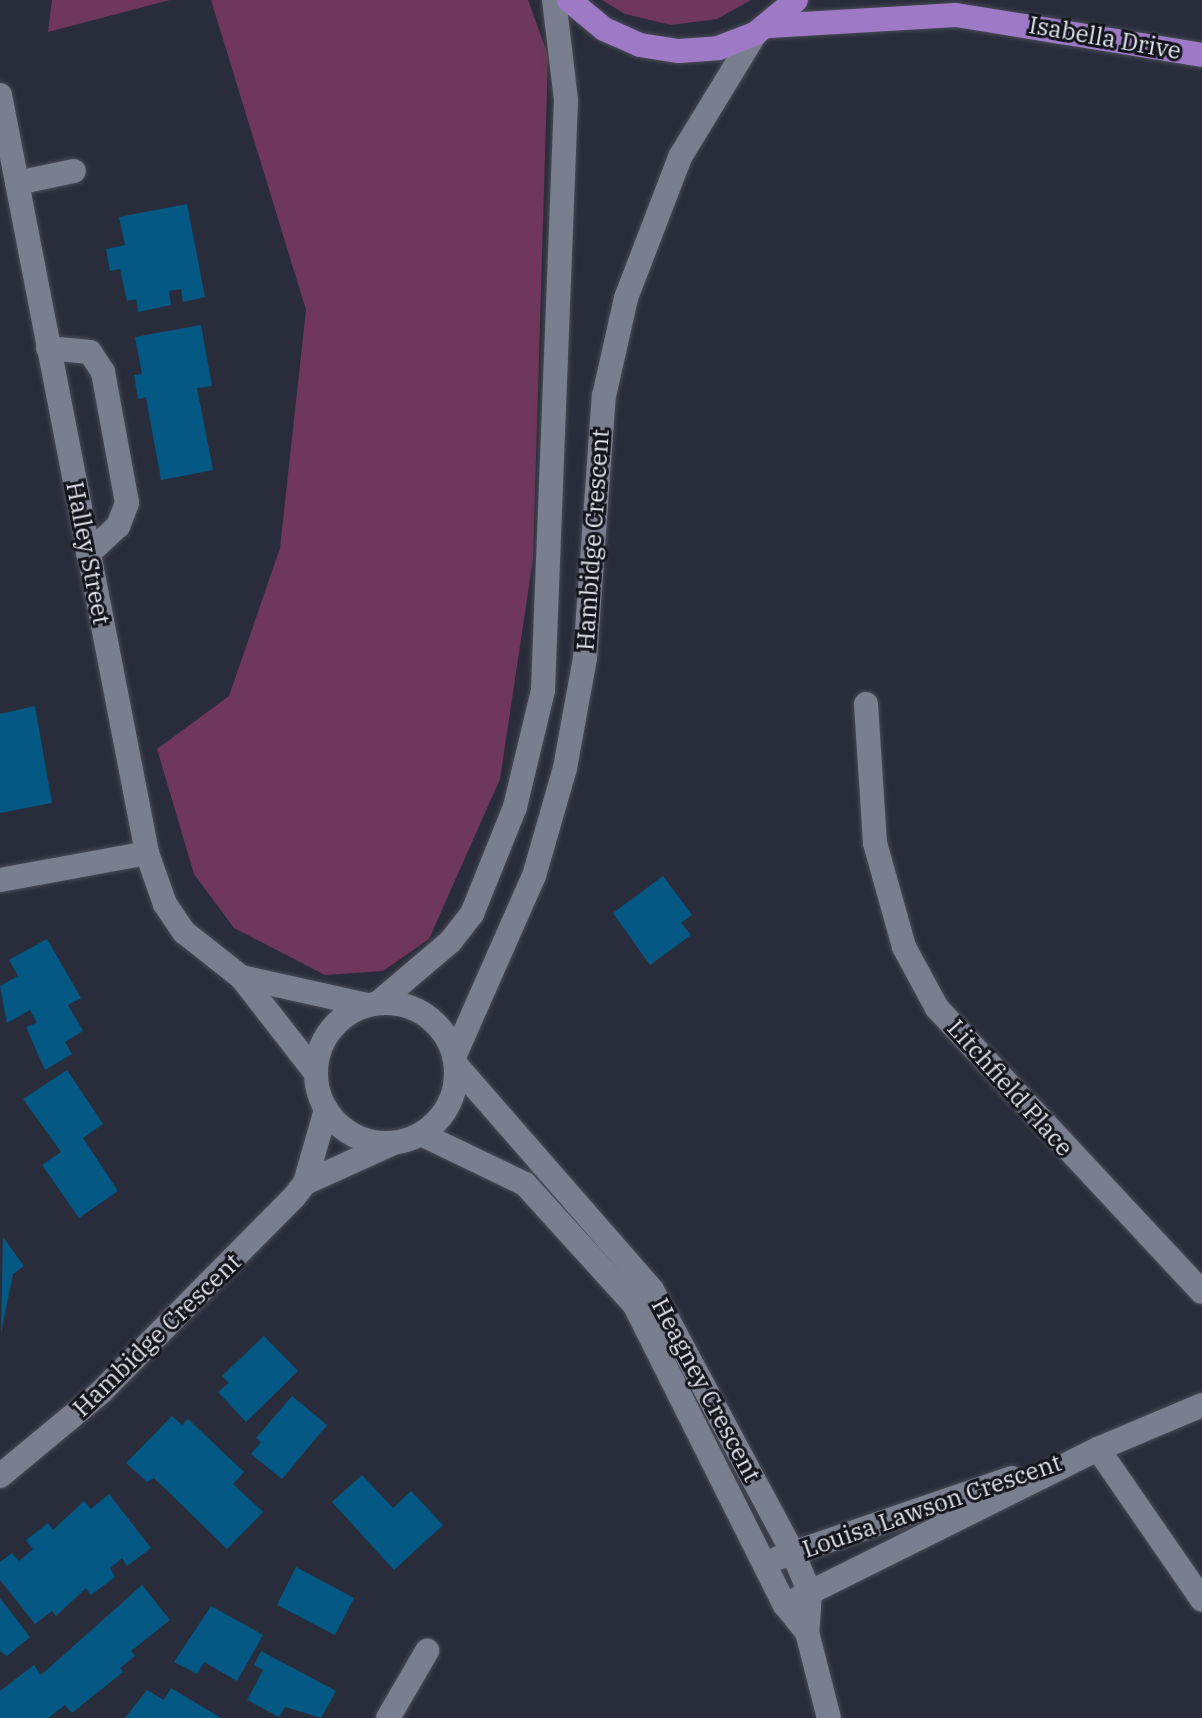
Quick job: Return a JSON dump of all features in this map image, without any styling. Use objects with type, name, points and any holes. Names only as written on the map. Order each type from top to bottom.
[{"type":"main road","points":[[569,0],[604,29],[640,45],[718,48],[762,30],[796,0]]},
{"type":"main road","name":"Isabella Drive","points":[[762,30],[956,15],[1202,55]]},
{"type":"street","name":"Hambidge Crescent","points":[[373,1004],[450,942],[472,914],[515,807],[543,690],[566,100],[554,0]]},
{"type":"street","name":"Hambidge Crescent","points":[[455,1061],[534,876],[565,768],[585,658],[604,396],[626,298],[680,157],[762,30]]},
{"type":"street","name":"Halley Street","points":[[0,95],[147,853],[165,904],[203,952],[241,977],[315,1072]]},
{"type":"street","points":[[17,183],[74,171]]},
{"type":"street","points":[[48,348],[90,352],[106,383],[127,503],[118,526],[88,554]]},
{"type":"street","name":"Litchfield Place","points":[[866,704],[878,857],[904,947],[937,1008],[1202,1292]]},
{"type":"street","points":[[0,880],[147,853]]},
{"type":"street","name":"Halley Street","points":[[241,977],[373,1004]]},
{"type":"street","points":[[373,1004],[404,1005],[427,1016],[455,1061],[453,1092],[441,1117],[421,1134],[391,1144],[345,1129],[326,1110],[315,1072],[322,1043],[340,1019],[373,1004]]},
{"type":"street","name":"Heagney Crescent","points":[[455,1061],[634,1304],[785,1605],[807,1632]]},
{"type":"street","name":"Hambidge Crescent","points":[[300,1190],[326,1110]]},
{"type":"street","name":"Heagney Crescent","points":[[421,1134],[525,1184],[652,1290],[793,1553],[810,1593],[807,1632],[829,1718]]},
{"type":"street","name":"Hambidge Crescent","points":[[0,1476],[101,1392],[256,1240],[300,1190],[391,1144]]},
{"type":"street","name":"Louisa Lawson Crescent","points":[[785,1605],[1098,1449],[1202,1405]]},
{"type":"street","points":[[1098,1449],[1202,1600]]},
{"type":"street","name":"Louisa Lawson Crescent","points":[[766,1562],[1098,1449]]},
{"type":"street","points":[[388,1718],[427,1651]]},
{"type":"shaded area","points":[[52,0],[170,0],[48,32]]},
{"type":"shaded area","points":[[211,0],[528,0],[548,55],[533,559],[500,779],[429,939],[383,971],[325,975],[234,928],[194,874],[157,749],[229,696],[280,548],[306,310]]},
{"type":"shaded area","points":[[602,0],[751,0],[717,19],[671,25],[625,14]]},
{"type":"building","points":[[187,204],[205,297],[183,302],[181,289],[169,291],[171,305],[138,312],[136,299],[127,301],[120,269],[110,271],[106,249],[125,245],[119,217]]},
{"type":"building","points":[[201,325],[212,386],[197,388],[213,470],[161,480],[146,397],[138,399],[134,375],[142,374],[135,337]]},
{"type":"building","points":[[35,706],[52,803],[0,813],[0,714]]},
{"type":"building","points":[[663,876],[692,915],[681,923],[691,935],[650,965],[613,913]]},
{"type":"building","points":[[47,939],[81,998],[68,1005],[83,1031],[65,1042],[72,1054],[45,1070],[26,1027],[37,1023],[30,1010],[7,1023],[0,986],[18,976],[9,960]]},
{"type":"building","points":[[67,1070],[103,1124],[83,1138],[118,1191],[79,1218],[42,1165],[61,1152],[23,1099]]},
{"type":"building","points":[[3,1237],[24,1266],[13,1274],[1,1333]]},
{"type":"building","points":[[264,1336],[298,1371],[246,1422],[218,1392],[229,1383],[222,1376]]},
{"type":"building","points":[[292,1396],[327,1425],[282,1479],[251,1454],[261,1442],[256,1438]]},
{"type":"building","points":[[172,1416],[182,1425],[188,1419],[244,1472],[233,1484],[263,1512],[227,1549],[154,1478],[147,1482],[126,1463]]},
{"type":"building","points":[[362,1475],[393,1508],[411,1491],[443,1525],[394,1570],[332,1502]]},
{"type":"building","points":[[109,1494],[151,1548],[127,1566],[122,1558],[110,1568],[115,1577],[91,1595],[86,1588],[56,1616],[52,1611],[35,1624],[0,1580],[0,1562],[12,1553],[19,1561],[33,1549],[26,1540],[48,1523],[53,1530],[84,1501],[91,1509]]},
{"type":"building","points":[[296,1567],[354,1598],[335,1635],[277,1605]]},
{"type":"building","points":[[142,1585],[170,1620],[131,1651],[135,1656],[120,1668],[123,1672],[72,1713],[65,1705],[48,1718],[0,1718],[0,1691],[34,1665],[41,1675]]},
{"type":"building","points":[[0,1598],[30,1637],[7,1656],[0,1651]]},
{"type":"building","points":[[211,1606],[263,1635],[237,1681],[204,1662],[197,1674],[174,1662]]},
{"type":"building","points":[[261,1651],[336,1691],[321,1718],[285,1707],[279,1717],[247,1700],[263,1670],[254,1665]]},
{"type":"building","points":[[171,1688],[221,1718],[125,1718],[147,1690],[164,1700]]}]
